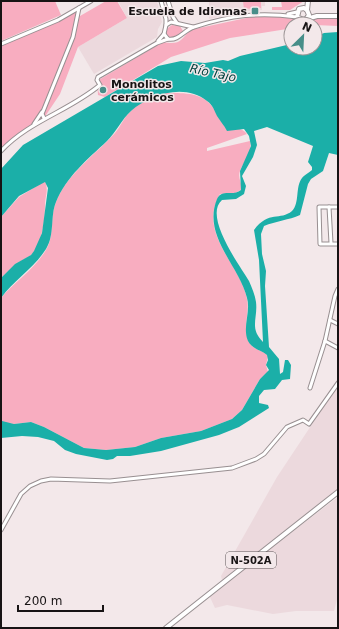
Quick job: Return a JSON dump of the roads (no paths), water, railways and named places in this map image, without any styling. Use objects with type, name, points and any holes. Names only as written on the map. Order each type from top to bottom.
[{"type":"main road","points":[[307,16],[306,10],[308,1]]},
{"type":"main road","points":[[297,15],[306,10]]},
{"type":"main road","points":[[306,10],[317,16]]},
{"type":"main road","points":[[323,16],[338,16]]},
{"type":"main road","name":"N-502A","points":[[166,628],[338,492]]},
{"type":"street","points":[[1,44],[58,20],[91,1]]},
{"type":"street","points":[[157,42],[164,34],[166,25],[166,19],[161,1]]},
{"type":"street","points":[[168,1],[173,17],[177,23]]},
{"type":"street","points":[[44,118],[42,114],[73,37],[79,8]]},
{"type":"street","points":[[1,151],[9,142],[34,124],[91,93],[100,86],[97,80],[98,77],[157,42],[175,39],[193,27],[240,15],[297,15]]},
{"type":"street","points":[[166,25],[171,22],[182,26],[193,27]]},
{"type":"street","points":[[182,26],[183,33]]},
{"type":"street","points":[[164,34],[168,39]]},
{"type":"street","points":[[34,124],[44,111]]},
{"type":"street","points":[[338,207],[319,207],[320,244],[338,244]]},
{"type":"street","points":[[329,207],[331,243]]},
{"type":"street","points":[[310,388],[325,341],[338,289]]},
{"type":"street","points":[[330,320],[338,324]]},
{"type":"street","points":[[325,341],[338,348]]},
{"type":"street","points":[[1,530],[21,494],[30,486],[41,481],[51,479],[110,481],[232,468],[256,459],[264,454],[288,427],[303,420],[309,424],[338,383]]},
{"type":"water","name":"Río Tajo","points":[[338,32],[338,155],[329,153],[323,171],[311,179],[308,184],[300,215],[264,226],[261,234],[262,254],[266,271],[265,286],[269,347],[279,359],[280,374],[283,372],[285,360],[288,360],[291,365],[290,379],[282,380],[275,389],[264,390],[259,396],[259,403],[268,405],[269,408],[239,427],[219,435],[161,451],[130,456],[117,456],[113,459],[107,460],[76,454],[65,450],[54,441],[38,437],[22,436],[1,438],[2,421],[14,424],[31,422],[44,427],[84,448],[106,450],[135,447],[161,438],[201,431],[232,419],[242,410],[260,379],[269,370],[266,365],[268,360],[267,355],[254,348],[246,336],[248,309],[247,298],[243,286],[218,238],[214,225],[214,213],[219,196],[225,193],[235,193],[241,190],[240,171],[251,146],[249,136],[244,129],[227,131],[209,103],[198,96],[189,93],[168,93],[139,105],[128,114],[110,137],[78,169],[66,184],[54,207],[52,232],[49,244],[36,262],[1,298],[1,278],[15,264],[31,255],[42,233],[48,188],[45,182],[19,196],[1,217],[1,169],[23,145],[158,66],[181,61],[205,63],[223,60],[228,61],[240,56],[283,46],[283,56],[323,56],[323,33]],"holes":[[[267,127],[313,146],[308,162],[312,167],[312,170],[303,177],[300,182],[296,204],[292,211],[288,214],[269,218],[259,224],[254,230],[259,260],[263,342],[255,328],[256,302],[253,292],[249,281],[225,241],[217,217],[217,207],[222,200],[236,199],[244,194],[246,186],[242,176],[253,157],[257,145],[254,131]]]},
{"type":"place","name":"Escuela de Idiomas","points":[[255,11]]},
{"type":"place","name":"Monolitos cerámicos","points":[[103,90]]}]
